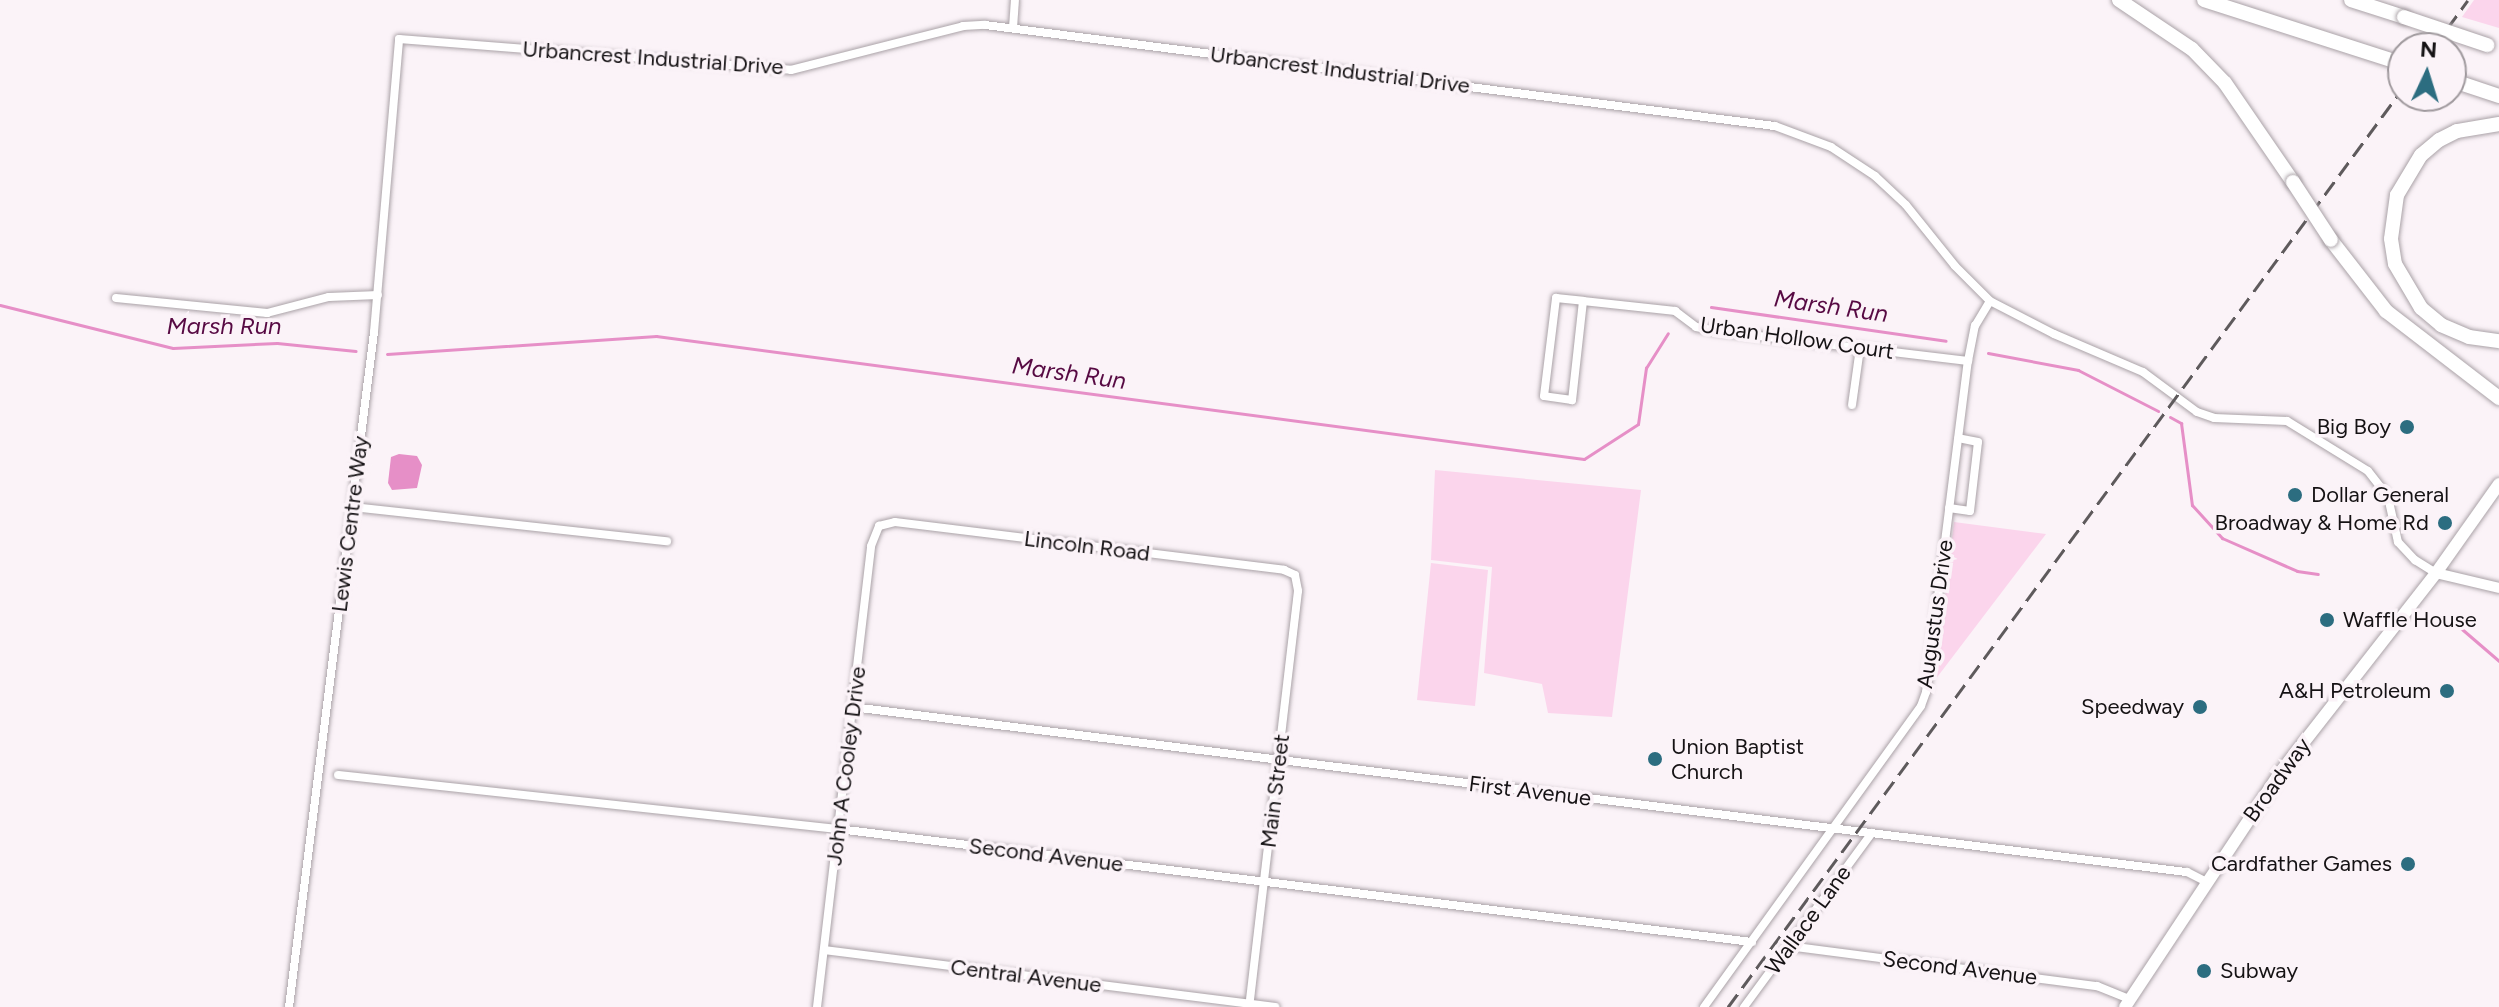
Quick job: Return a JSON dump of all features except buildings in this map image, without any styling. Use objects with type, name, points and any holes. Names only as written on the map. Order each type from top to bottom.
[{"type":"highway","points":[[2119,0],[2192,49],[2225,83],[2331,240],[2386,311],[2499,398]]},
{"type":"highway","points":[[2204,0],[2387,59]]},
{"type":"highway","points":[[2351,0],[2493,47]]},
{"type":"highway","points":[[2467,86],[2499,96]]},
{"type":"highway","points":[[2499,124],[2457,131],[2439,140],[2421,155],[2397,195],[2391,239],[2395,264],[2421,308],[2441,325],[2469,337],[2499,341]]},
{"type":"main road","name":"Broadway","points":[[2127,1003],[2279,774],[2436,573],[2499,484]]},
{"type":"street","points":[[1013,28],[1015,0]]},
{"type":"street","name":"Urbancrest Industrial Drive","points":[[399,39],[791,70],[963,26],[1013,28],[1764,123],[1831,147],[1875,176],[1906,205],[1955,266],[1990,301],[2054,334],[2135,368],[2191,408],[2214,418],[2287,421],[2368,471],[2388,497],[2398,542],[2415,560],[2436,573]]},
{"type":"street","name":"Lewis Centre Way","points":[[289,1007],[378,295],[399,39]]},
{"type":"street","points":[[116,298],[267,313],[329,297],[378,295]]},
{"type":"street","name":"Urban Hollow Court","points":[[1583,301],[1572,400],[1544,396],[1556,298],[1675,311],[1696,327],[1717,331],[1968,361]]},
{"type":"street","name":"Augustus Drive","points":[[1704,1007],[1921,706],[1926,692],[1968,361],[1975,326],[1990,301]]},
{"type":"street","points":[[1852,405],[1860,348]]},
{"type":"street","points":[[1949,508],[1970,511],[1978,442],[1958,438]]},
{"type":"street","points":[[352,507],[667,541]]},
{"type":"street","name":"Lincoln Road","points":[[879,526],[895,522],[1284,570],[1295,575]]},
{"type":"street","name":"John A Cooley Drive","points":[[817,1007],[871,546],[879,526]]},
{"type":"street","points":[[2436,573],[2499,588]]},
{"type":"street","name":"Main Street","points":[[1249,1005],[1298,591],[1295,575]]},
{"type":"street","name":"First Avenue","points":[[852,707],[2187,872],[2207,882]]},
{"type":"street","name":"Second Avenue","points":[[338,775],[838,829],[1752,942]]},
{"type":"street","name":"Wallace Lane","points":[[1744,1007],[1872,833]]},
{"type":"street","name":"Second Avenue","points":[[1788,946],[2097,986],[2127,1003]]},
{"type":"street","name":"Central Avenue","points":[[824,950],[1275,1007]]},
{"type":"shaded area","points":[[2474,0],[2499,0],[2499,28],[2462,17]]},
{"type":"shaded area","points":[[399,454],[417,456],[422,465],[417,488],[392,490],[388,483],[391,457]]},
{"type":"shaded area","points":[[1435,470],[1641,490],[1612,717],[1548,713],[1542,684],[1484,673],[1492,567],[1431,560]]},
{"type":"shaded area","points":[[1954,522],[2046,534],[1935,680]]},
{"type":"shaded area","points":[[1431,563],[1488,570],[1475,706],[1417,700]]},
{"type":"waterway","name":"Marsh Run","points":[[0,305],[173,348],[277,343],[356,351]]},
{"type":"waterway","name":"Marsh Run","points":[[1711,307],[1946,341]]},
{"type":"waterway","name":"Marsh Run","points":[[387,354],[656,336],[1584,459],[1638,424],[1646,368],[1668,333]]},
{"type":"waterway","name":"Marsh Run","points":[[1988,353],[2078,370],[2158,411]]},
{"type":"waterway","name":"Marsh Run","points":[[2170,417],[2181,423],[2192,505],[2222,538],[2297,571],[2318,574]]},
{"type":"waterway","name":"Marsh Run","points":[[2449,618],[2499,661]]},
{"type":"railway","points":[[2445,32],[2468,0]]},
{"type":"railway","points":[[1728,1007],[2387,110]]},
{"type":"place","name":"Big Boy","points":[[2407,427]]},
{"type":"place","name":"Dollar General","points":[[2295,495]]},
{"type":"place","name":"Broadway & Home Rd","points":[[2445,523]]},
{"type":"place","name":"Waffle House","points":[[2327,620]]},
{"type":"place","name":"A&H Petroleum","points":[[2447,691]]},
{"type":"place","name":"Speedway","points":[[2200,707]]},
{"type":"place","name":"Union Baptist Church","points":[[1655,759]]},
{"type":"place","name":"Cardfather Games","points":[[2408,864]]},
{"type":"place","name":"Subway","points":[[2204,971]]}]
